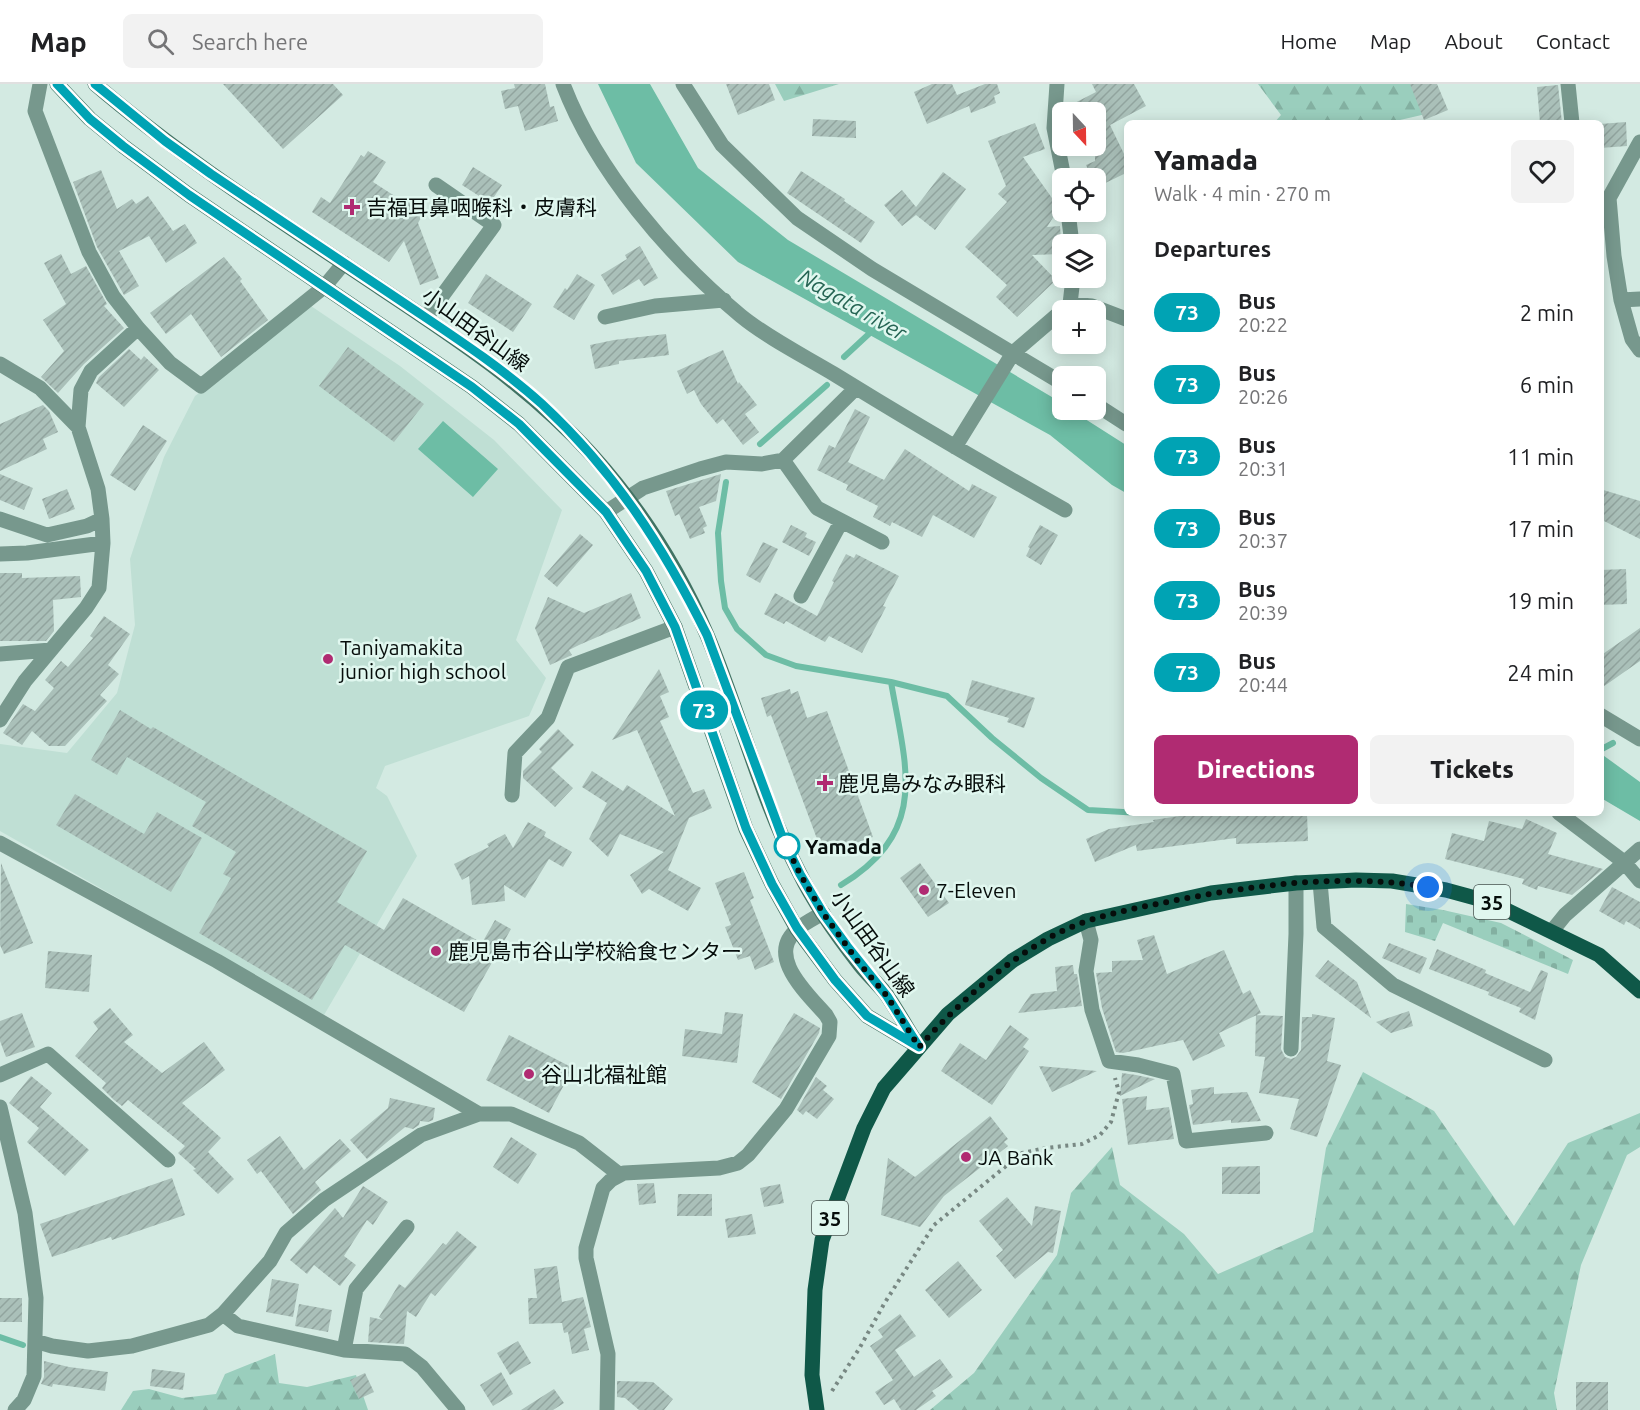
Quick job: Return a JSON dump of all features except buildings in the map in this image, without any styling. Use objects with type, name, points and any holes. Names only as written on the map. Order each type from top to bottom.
[{"type":"main road","name":"小山田谷山線","points":[[57,84],[90,119],[189,195],[472,387],[519,424],[606,512],[646,571],[675,627],[746,828],[772,884],[797,928],[835,980],[867,1016],[919,1047]]},
{"type":"main road","name":"小山田谷山線","points":[[95,84],[157,135],[211,174],[495,367],[541,404],[591,454],[627,497],[656,540],[707,635],[783,839],[800,874],[823,913],[859,963],[887,996],[919,1047]]},
{"type":"main road","name":"35","points":[[817,1410],[812,1375],[815,1290],[822,1240],[864,1128],[884,1088],[948,1014],[1012,961],[1048,939],[1086,921],[1211,893],[1296,883],[1392,881],[1446,890],[1490,902],[1599,955],[1640,991]]},
{"type":"street","points":[[40,84],[34,111],[89,252],[113,296],[138,328],[170,363],[201,386],[324,287],[344,263]]},
{"type":"street","points":[[563,84],[605,165],[634,206],[698,278],[742,316],[856,388],[1065,510]]},
{"type":"street","points":[[683,84],[722,145],[797,218],[872,269],[1052,377]]},
{"type":"street","points":[[1057,84],[1054,128],[1062,168]]},
{"type":"street","points":[[1568,84],[1572,120]]},
{"type":"street","points":[[1640,142],[1607,186],[1609,198],[1607,257],[1632,339],[1640,350]]},
{"type":"street","points":[[426,318],[494,225],[436,185]]},
{"type":"street","points":[[1621,300],[1640,299]]},
{"type":"street","points":[[605,317],[655,306],[724,300]]},
{"type":"street","points":[[1106,311],[1124,318]]},
{"type":"street","points":[[955,447],[1013,353],[1052,319]]},
{"type":"street","points":[[0,720],[25,681],[86,608],[99,588],[103,543],[102,519],[98,489],[78,427],[81,390],[91,371],[138,328]]},
{"type":"street","points":[[0,364],[40,388],[78,427]]},
{"type":"street","points":[[606,512],[643,488],[726,462],[762,464],[783,459],[856,388]]},
{"type":"street","points":[[1106,411],[1124,423]]},
{"type":"street","points":[[783,459],[817,508],[882,542]]},
{"type":"street","points":[[0,519],[47,535],[87,526],[102,519]]},
{"type":"street","points":[[801,596],[842,522]]},
{"type":"street","points":[[0,554],[27,553],[103,543]]},
{"type":"street","points":[[512,795],[515,753],[548,718],[568,667],[675,627]]},
{"type":"street","points":[[0,654],[51,650]]},
{"type":"street","points":[[1604,718],[1640,740]]},
{"type":"street","points":[[1563,816],[1623,862],[1640,880]]},
{"type":"street","points":[[0,843],[217,961],[478,1114]]},
{"type":"street","points":[[1552,931],[1565,915],[1640,849]]},
{"type":"street","points":[[1320,882],[1324,927],[1393,985],[1545,1060]]},
{"type":"street","points":[[1291,1049],[1296,883]]},
{"type":"street","points":[[607,1410],[608,1354],[588,1268],[586,1248],[603,1188],[620,1175],[633,1172],[728,1167],[738,1163],[748,1155],[786,1109],[829,1036],[830,1022],[791,974],[786,960],[785,947],[797,928],[823,913]]},
{"type":"street","points":[[1086,921],[1091,940],[1086,971],[1092,1010],[1109,1061],[1138,1065],[1173,1074],[1186,1141],[1266,1133]]},
{"type":"street","points":[[0,1075],[48,1054],[168,1160]]},
{"type":"street","points":[[0,1107],[25,1213],[36,1298],[34,1376],[24,1400],[15,1410]]},
{"type":"street","points":[[35,1341],[88,1351],[132,1346],[209,1325],[223,1314],[270,1260],[286,1233],[324,1200],[421,1135],[478,1114],[511,1114],[579,1143],[620,1175]]},
{"type":"street","points":[[344,1350],[356,1289],[407,1227]]},
{"type":"street","points":[[223,1314],[238,1326],[344,1350],[405,1354],[422,1367],[458,1410]]},
{"type":"path","points":[[830,1394],[860,1349],[884,1304],[934,1225],[1022,1154],[1082,1144],[1100,1135],[1111,1122],[1119,1092],[1109,1061]]},
{"type":"shaded area","name":"Taniyamakita junior high school","points":[[311,306],[400,366],[494,440],[562,510],[516,640],[546,678],[529,716],[385,766],[376,788],[387,796],[417,856],[324,1015],[0,831],[0,744],[67,753],[117,693],[135,625],[130,559],[164,457],[195,396]]},
{"type":"green space","points":[[775,84],[839,84],[784,101]]},
{"type":"green space","points":[[1258,84],[1422,84],[1426,114],[1400,120],[1277,120],[1281,115]]},
{"type":"green space","points":[[1406,904],[1501,923],[1573,960],[1568,974],[1443,923],[1435,941],[1405,932]]},
{"type":"green space","points":[[1363,1072],[1434,1111],[1514,1226],[1568,1143],[1640,1113],[1640,1147],[1627,1155],[1581,1265],[1554,1393],[1557,1410],[930,1410],[974,1373],[1057,1255],[1071,1193],[1112,1147],[1120,1185],[1184,1234],[1218,1274],[1313,1232],[1326,1148]]},
{"type":"green space","points":[[275,1354],[279,1383],[307,1387],[356,1375],[368,1410],[121,1410],[133,1391],[149,1389],[182,1398],[216,1394],[225,1374]]},
{"type":"water","name":"Nagata river","points":[[598,84],[650,84],[698,168],[788,240],[1052,397],[1052,420],[1087,420],[1124,444],[1124,492],[1112,485],[1050,435],[738,262],[636,163]]},
{"type":"water","points":[[443,421],[498,469],[473,497],[418,449]]},
{"type":"water","points":[[1604,756],[1640,782],[1640,821],[1604,800]]},
{"type":"waterway","name":"Nagata river","points":[[844,357],[872,331]]},
{"type":"waterway","points":[[760,444],[827,385]]},
{"type":"waterway","points":[[726,482],[718,533],[725,608],[737,629],[766,655],[796,666],[891,682],[947,696],[992,738],[1041,778],[1088,810],[1124,812]]},
{"type":"waterway","points":[[841,885],[869,864],[888,843],[900,820],[905,796],[905,770],[891,682]]},
{"type":"waterway","points":[[1604,748],[1613,743]]},
{"type":"waterway","points":[[0,1337],[23,1345]]},
{"type":"bus line","name":"73","points":[[57,84],[90,119],[189,195],[472,387],[519,424],[606,512],[646,571],[675,627],[746,828],[772,884],[797,928],[835,980],[867,1016],[919,1047],[887,996],[859,963],[823,913],[800,874],[783,839],[707,635],[691,602],[656,540],[627,497],[591,454],[541,404],[495,367],[211,174],[165,141],[95,84]]},
{"type":"place","name":"吉福耳鼻咽喉科・皮膚科","points":[[352,207]]},
{"type":"place","name":"Taniyamakita junior high school","points":[[328,659]]},
{"type":"place","name":"鹿児島みなみ眼科","points":[[825,783]]},
{"type":"place","name":"Yamada","points":[[787,846]]},
{"type":"place","name":"7-Eleven","points":[[924,890]]},
{"type":"place","name":"鹿児島市谷山学校給食センター","points":[[436,951]]},
{"type":"place","name":"谷山北福祉館","points":[[529,1074]]},
{"type":"place","name":"JA Bank","points":[[966,1157]]},
{"type":"route","points":[[787,846],[783,839],[823,913],[859,963],[887,996],[919,1047],[948,1014],[1012,961],[1048,939],[1086,921],[1211,893],[1296,883],[1392,881],[1428,887]]}]
